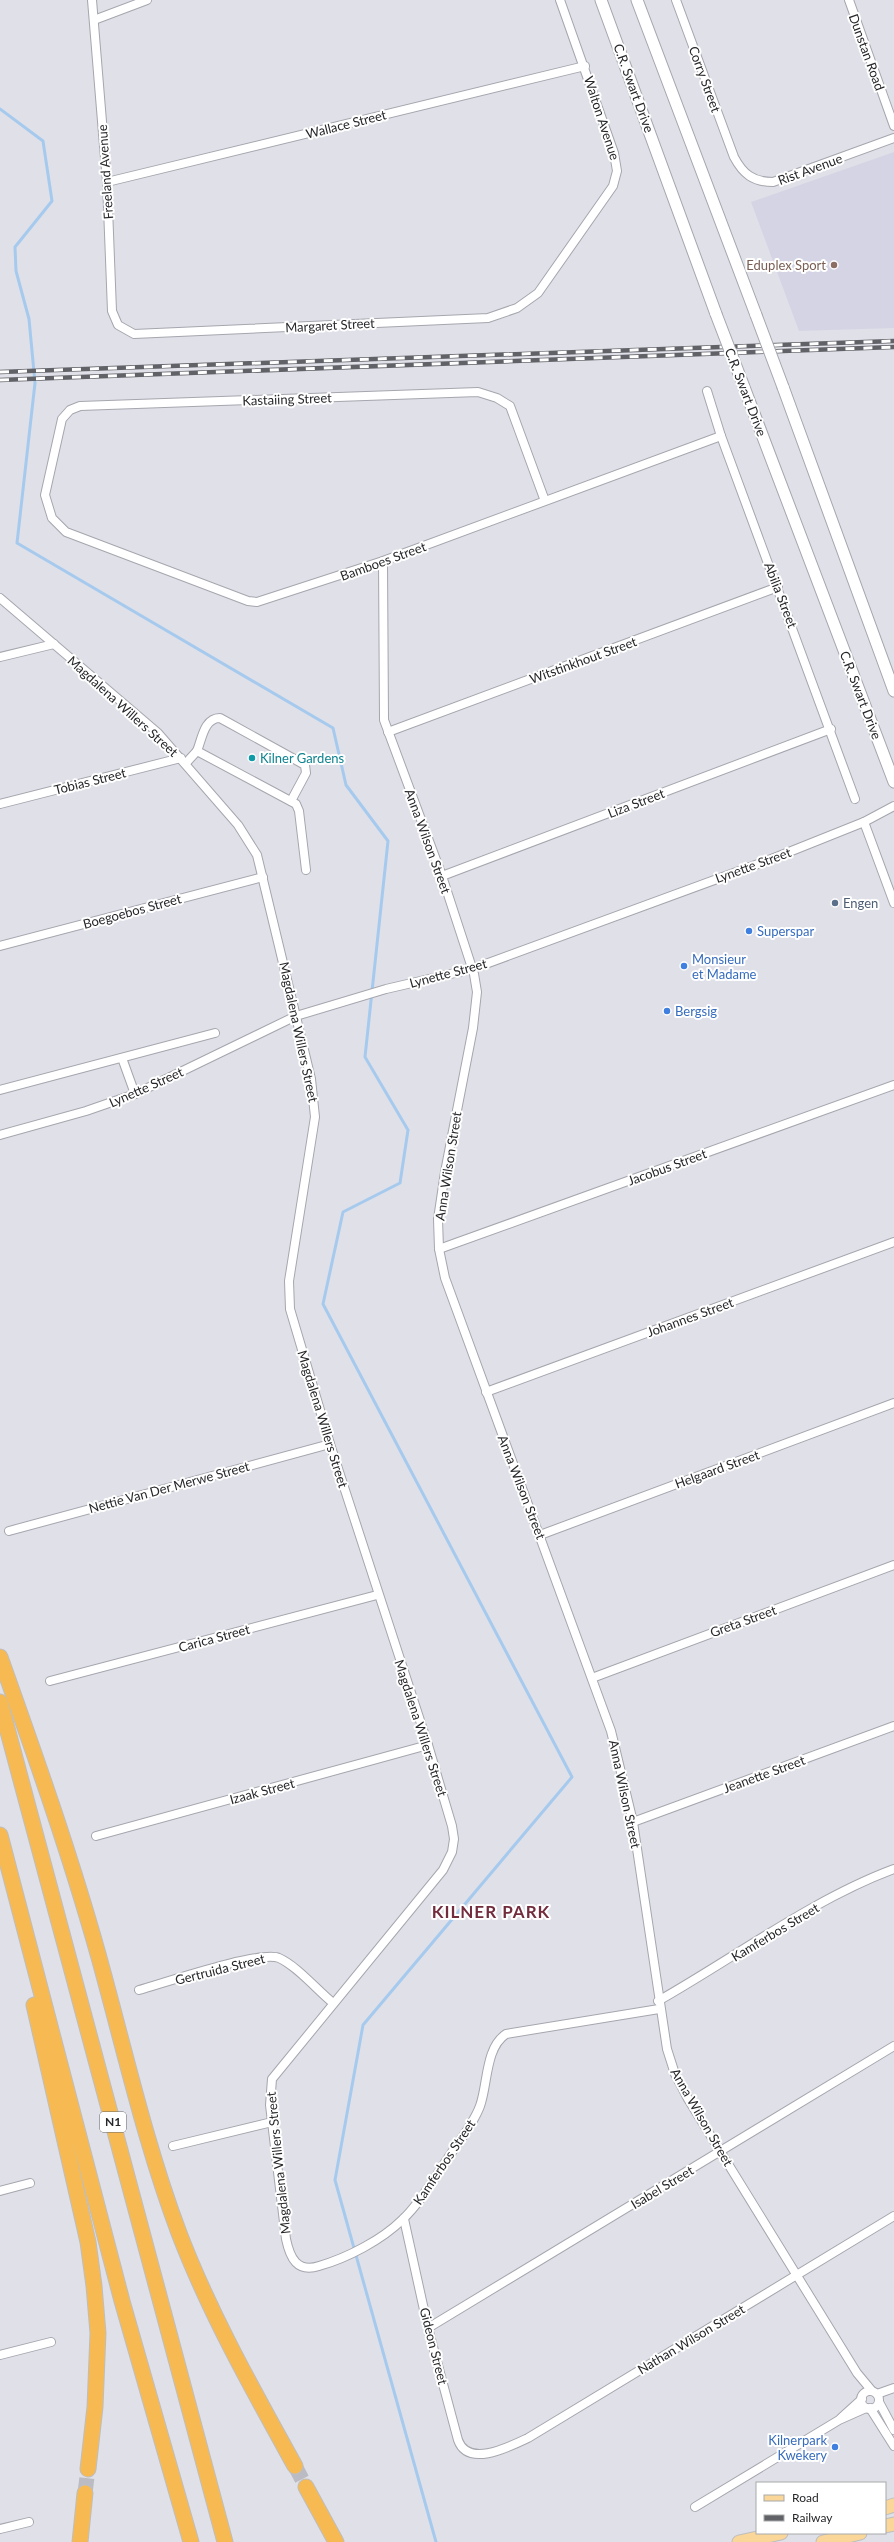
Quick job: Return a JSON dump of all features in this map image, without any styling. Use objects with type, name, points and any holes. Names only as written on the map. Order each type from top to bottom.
[{"type":"highway","points":[[0,1658],[59,1830],[97,1952],[153,2153],[178,2231],[218,2324],[295,2466]]},
{"type":"highway","name":"N1","points":[[0,1702],[226,2542]]},
{"type":"highway","points":[[0,1835],[122,2301],[190,2542]]},
{"type":"highway","points":[[0,1851],[88,2242],[98,2333],[95,2407],[88,2469]]},
{"type":"highway","points":[[306,2487],[336,2542]]},
{"type":"highway","points":[[80,2542],[85,2493]]},
{"type":"main road","name":"C.R. Swart Drive","points":[[601,0],[716,314],[894,782]]},
{"type":"main road","points":[[636,0],[783,387],[894,691]]},
{"type":"main road","points":[[739,2542],[776,2534]]},
{"type":"main road","points":[[823,2542],[856,2534]]},
{"type":"street","name":"Freeland Avenue","points":[[92,0],[107,182],[112,311],[116,323],[134,334]]},
{"type":"street","points":[[94,20],[147,0]]},
{"type":"street","name":"Walton Avenue","points":[[524,305],[544,286],[616,178],[616,161],[585,66],[560,0]]},
{"type":"street","name":"Corry Street","points":[[676,0],[734,157]]},
{"type":"street","name":"Dunstan Road","points":[[849,0],[894,126]]},
{"type":"street","name":"Wallace Street","points":[[107,182],[585,66]]},
{"type":"street","name":"Rist Avenue","points":[[734,157],[740,168],[753,180],[773,182],[894,138]]},
{"type":"street","name":"Margaret Street","points":[[134,334],[488,318],[524,305]]},
{"type":"street","name":"Kastaiing Street","points":[[50,515],[46,492],[59,427],[65,415],[75,408],[478,392],[497,398],[510,406],[545,501]]},
{"type":"street","name":"Abilia Street","points":[[707,392],[721,436],[831,729],[855,799]]},
{"type":"street","name":"Bamboes Street","points":[[50,515],[58,527],[66,532],[251,602],[276,598],[383,561],[721,436]]},
{"type":"street","name":"Anna Wilson Street","points":[[383,561],[382,697],[384,720],[442,876],[472,969],[477,992],[476,1014],[445,1172],[438,1219],[439,1249],[445,1278],[540,1535],[610,1731],[633,1822],[666,2049],[675,2074],[856,2374],[877,2396],[894,2430]]},
{"type":"street","name":"Witstinkhout Street","points":[[388,732],[778,587]]},
{"type":"street","name":"Magdalena Willers Street","points":[[0,598],[123,702],[184,760],[248,839],[257,855],[311,1079],[316,1117],[288,1292],[290,1309],[377,1595],[428,1745],[453,1833],[452,1852],[443,1870],[272,2079],[269,2096],[288,2246],[296,2263],[306,2269]]},
{"type":"street","points":[[0,657],[54,644]]},
{"type":"street","points":[[184,760],[197,751],[208,723],[214,718],[220,718],[305,765],[306,773],[291,801]]},
{"type":"street","name":"Liza Street","points":[[442,876],[831,729]]},
{"type":"street","points":[[197,751],[291,801],[299,811],[306,870]]},
{"type":"street","name":"Tobias Street","points":[[0,804],[184,760]]},
{"type":"street","name":"Lynette Street","points":[[0,1134],[86,1111],[134,1094],[296,1016],[386,989],[472,969],[768,860],[864,822],[894,806]]},
{"type":"street","points":[[864,822],[894,903]]},
{"type":"street","name":"Boegoebos Street","points":[[0,946],[263,877]]},
{"type":"street","points":[[0,1090],[216,1033]]},
{"type":"street","points":[[122,1058],[134,1094]]},
{"type":"street","name":"Jacobus Street","points":[[439,1249],[894,1085]]},
{"type":"street","name":"Johannes Street","points":[[486,1392],[894,1242]]},
{"type":"street","name":"Helgaard Street","points":[[540,1535],[894,1403]]},
{"type":"street","name":"Nettie Van Der Merwe Street","points":[[8,1531],[330,1444]]},
{"type":"street","name":"Greta Street","points":[[592,1678],[894,1565]]},
{"type":"street","name":"Carica Street","points":[[50,1681],[377,1595]]},
{"type":"street","name":"Jeanette Street","points":[[633,1822],[894,1726]]},
{"type":"street","name":"Izaak Street","points":[[96,1836],[428,1745]]},
{"type":"street","name":"Kamferbos Street","points":[[306,2269],[324,2265],[346,2255],[383,2235],[404,2219],[474,2118],[483,2096],[491,2058],[501,2037],[517,2030],[659,2005],[840,1893],[894,1869]]},
{"type":"street","name":"Gertruida Street","points":[[139,1990],[251,1959],[272,1956],[290,1966],[333,2003]]},
{"type":"street","name":"Isabel Street","points":[[428,2328],[894,2046]]},
{"type":"street","points":[[173,2146],[272,2122]]},
{"type":"street","points":[[0,2191],[30,2183]]},
{"type":"street","name":"Nathan Wilson Street","points":[[485,2453],[528,2438],[894,2216]]},
{"type":"street","name":"Gideon Street","points":[[404,2219],[428,2328],[459,2443],[469,2453],[485,2453]]},
{"type":"street","points":[[0,2355],[51,2342]]},
{"type":"street","name":"Anna Wilson Street","points":[[856,2374],[862,2397],[868,2408]]},
{"type":"street","points":[[839,2420],[862,2397],[877,2396],[894,2389]]},
{"type":"street","points":[[695,2507],[839,2420],[868,2408],[875,2407],[877,2396]]},
{"type":"street","points":[[868,2408],[894,2446]]},
{"type":"street","points":[[0,2529],[29,2522]]},
{"type":"shaded area","name":"Eduplex Sport","points":[[894,152],[894,328],[799,331],[751,202]]},
{"type":"waterway","points":[[0,109],[43,141],[52,201],[15,247],[16,271],[29,319],[35,383],[17,543],[333,728],[346,785],[388,841],[365,1057],[408,1130],[400,1183],[343,1212],[323,1304],[572,1777],[363,2025],[335,2180],[436,2542]]},
{"type":"tunnel","points":[[295,2466],[306,2487]]},
{"type":"tunnel","points":[[85,2493],[88,2469]]},
{"type":"railway","points":[[0,372],[894,341]]},
{"type":"railway","points":[[0,380],[894,347]]},
{"type":"place","name":"Eduplex Sport","points":[[834,265]]},
{"type":"place","name":"Kilner Gardens","points":[[252,758]]},
{"type":"place","name":"Engen","points":[[835,903]]},
{"type":"place","name":"Superspar","points":[[749,931]]},
{"type":"place","name":"Monsieur et Madame","points":[[684,966]]},
{"type":"place","name":"Bergsig","points":[[667,1011]]},
{"type":"place","name":"Kilnerpark Kwekery","points":[[835,2447]]},
{"type":"district","name":"KILNER PARK","points":[[491,1912]]}]
